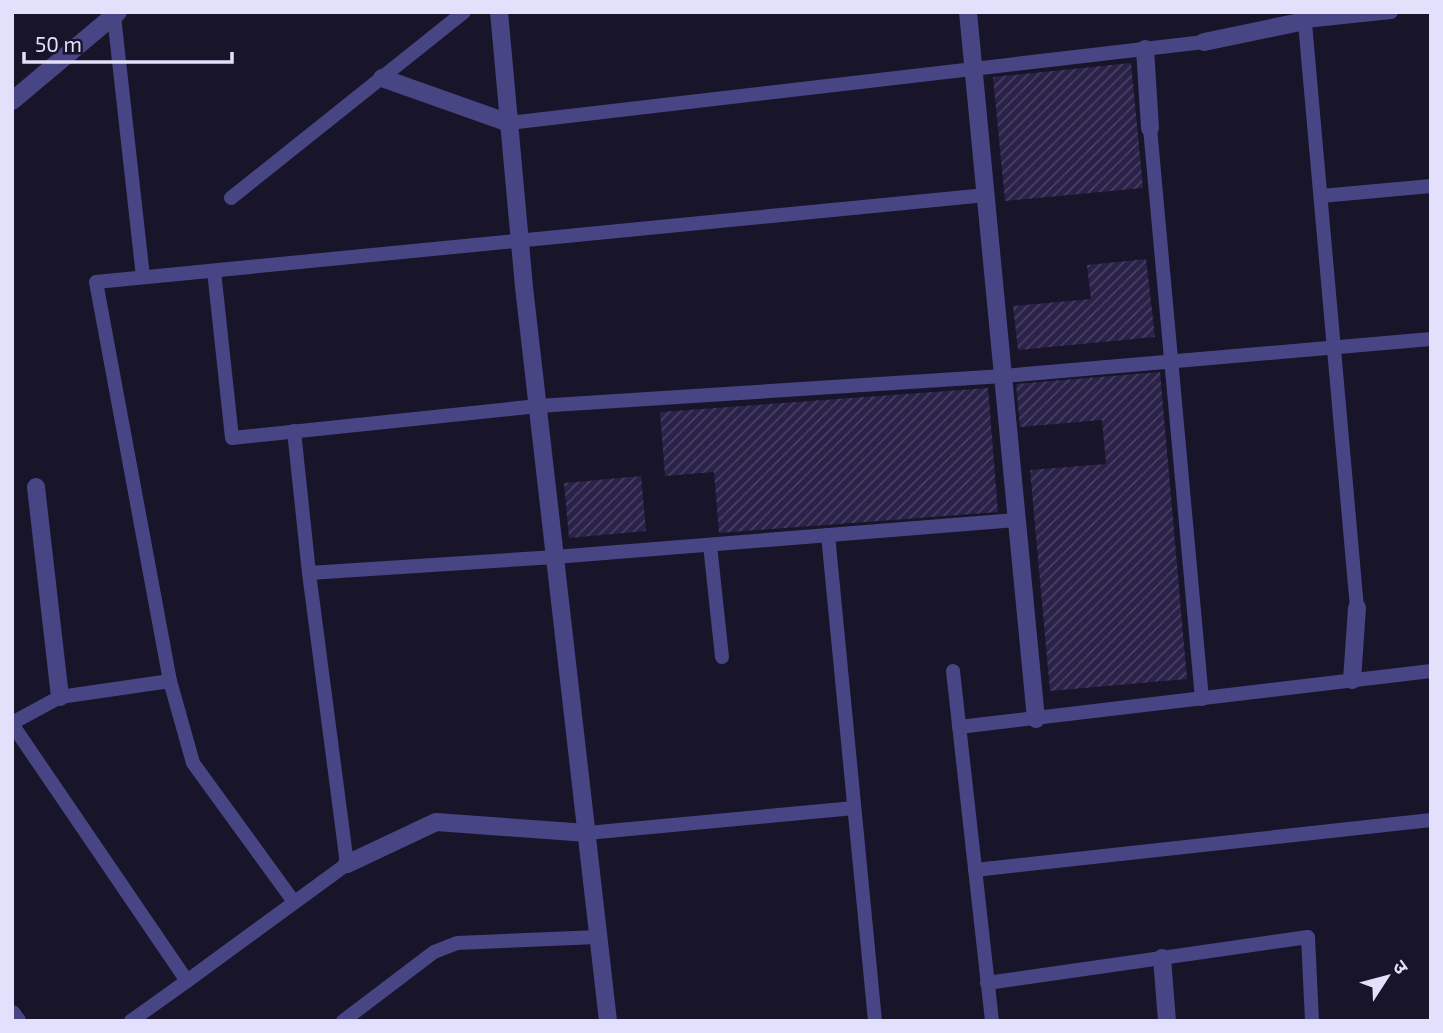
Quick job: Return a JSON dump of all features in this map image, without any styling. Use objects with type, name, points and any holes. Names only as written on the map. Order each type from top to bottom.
[{"type":"street","points":[[499,12],[520,242],[608,1021]]},
{"type":"street","points":[[968,12],[1035,719]]},
{"type":"street","points":[[12,101],[116,14]]},
{"type":"street","points":[[1204,42],[1305,17]]},
{"type":"street","points":[[1145,49],[1150,128]]},
{"type":"street","points":[[382,78],[509,123]]},
{"type":"street","points":[[36,487],[60,696]]},
{"type":"street","points":[[1352,680],[1357,608]]},
{"type":"street","points":[[347,864],[436,822],[587,833]]},
{"type":"street","points":[[1162,958],[1167,1021]]},
{"type":"street","points":[[12,1014],[17,1021]]},
{"type":"lane","points":[[232,198],[464,12]]},
{"type":"lane","points":[[1357,608],[1305,17],[1391,12]]},
{"type":"lane","points":[[116,14],[143,277]]},
{"type":"lane","points":[[509,123],[1204,42]]},
{"type":"lane","points":[[1150,128],[1202,699]]},
{"type":"lane","points":[[1321,196],[1431,186]]},
{"type":"lane","points":[[295,902],[193,764],[170,681],[96,282],[986,195]]},
{"type":"lane","points":[[214,271],[232,438],[538,406],[1003,376],[1431,339]]},
{"type":"lane","points":[[131,1021],[347,864],[309,573],[294,431]]},
{"type":"lane","points":[[309,573],[555,557],[1016,520]]},
{"type":"lane","points":[[828,535],[875,1021]]},
{"type":"lane","points":[[710,545],[722,657]]},
{"type":"lane","points":[[953,671],[992,1021]]},
{"type":"lane","points":[[959,727],[1431,671]]},
{"type":"lane","points":[[170,681],[60,696],[12,724],[187,981]]},
{"type":"lane","points":[[587,833],[854,808]]},
{"type":"lane","points":[[975,870],[1430,824]]},
{"type":"lane","points":[[343,1021],[434,952],[457,943],[598,937]]},
{"type":"lane","points":[[988,983],[1308,937],[1312,1021]]},
{"type":"building","points":[[1131,63],[1143,188],[1005,201],[993,77]]},
{"type":"building","points":[[1146,259],[1155,337],[1018,350],[1013,306],[1091,299],[1087,265]]},
{"type":"building","points":[[1160,372],[1187,679],[1050,691],[1030,470],[1106,464],[1102,420],[1020,427],[1016,384]]},
{"type":"building","points":[[988,388],[998,512],[719,533],[714,472],[665,476],[660,412]]},
{"type":"building","points":[[641,476],[646,531],[569,538],[564,483]]}]
